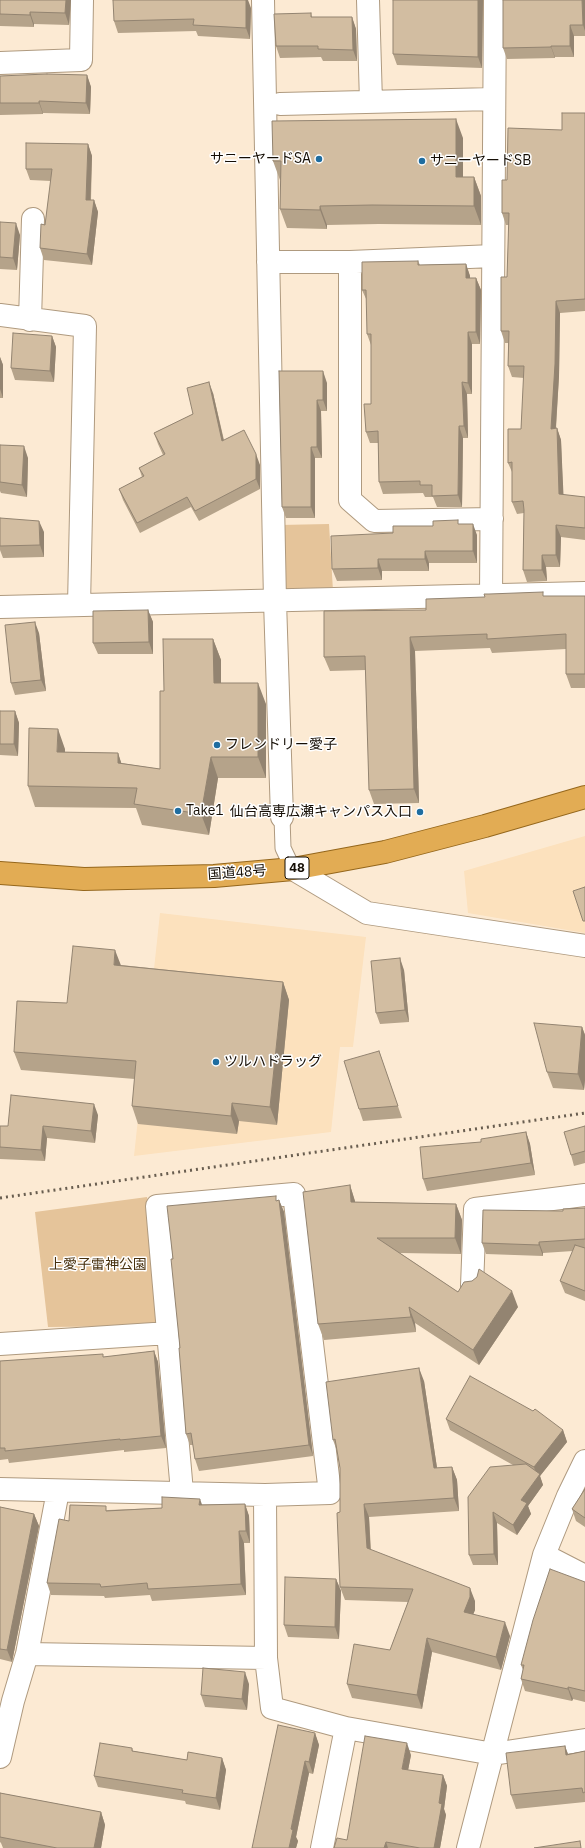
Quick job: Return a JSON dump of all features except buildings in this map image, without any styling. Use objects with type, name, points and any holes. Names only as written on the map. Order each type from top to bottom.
[{"type":"highway","name":"国道48号","points":[[0,873],[84,878],[214,876],[293,869],[385,852],[485,826],[585,797]]},
{"type":"street","points":[[0,63],[80,60],[82,0]]},
{"type":"street","points":[[263,0],[275,601],[282,817]]},
{"type":"street","points":[[368,0],[371,102]]},
{"type":"street","points":[[491,596],[495,0]]},
{"type":"street","points":[[280,104],[494,99]]},
{"type":"street","points":[[30,320],[33,219]]},
{"type":"street","points":[[268,262],[350,262],[493,256]]},
{"type":"street","points":[[350,262],[350,500],[374,522],[492,519]]},
{"type":"street","points":[[0,315],[85,326],[79,604]]},
{"type":"street","points":[[0,606],[585,593]]},
{"type":"street","points":[[293,869],[366,912],[585,946]]},
{"type":"street","points":[[0,1489],[265,1494],[330,1493],[294,1194],[157,1206],[182,1492]]},
{"type":"street","points":[[472,1286],[474,1209],[585,1195]]},
{"type":"street","points":[[0,1344],[169,1333]]},
{"type":"street","points":[[468,1848],[544,1555],[568,1496],[585,1461]]},
{"type":"street","points":[[0,1757],[7,1700],[27,1654],[58,1490]]},
{"type":"street","points":[[265,1494],[266,1658],[272,1708],[346,1728],[493,1754],[585,1740]]},
{"type":"street","points":[[544,1555],[585,1576]]},
{"type":"street","points":[[27,1654],[266,1658]]},
{"type":"street","points":[[322,1848],[346,1728]]},
{"type":"lane","points":[[282,817],[283,848],[293,869]]},
{"type":"shaded area","points":[[585,836],[585,933],[468,913],[464,871]]},
{"type":"shaded area","points":[[160,913],[366,937],[353,1047],[340,1047],[331,1132],[134,1156]]},
{"type":"green space","points":[[329,524],[333,591],[281,592],[279,525]]},
{"type":"green space","name":"上愛子雷神公園","points":[[147,1197],[160,1318],[150,1326],[48,1327],[35,1212]]},
{"type":"railway","points":[[0,1198],[585,1113]]},
{"type":"place","name":"サニーヤードSA","points":[[319,159]]},
{"type":"place","name":"サニーヤードSB","points":[[422,161]]},
{"type":"place","name":"フレンドリー愛子","points":[[217,745]]},
{"type":"place","name":"Take1","points":[[178,811]]},
{"type":"place","name":"仙台高専広瀬キャンパス入口","points":[[420,812]]},
{"type":"place","name":"ツルハドラッグ","points":[[216,1062]]}]
